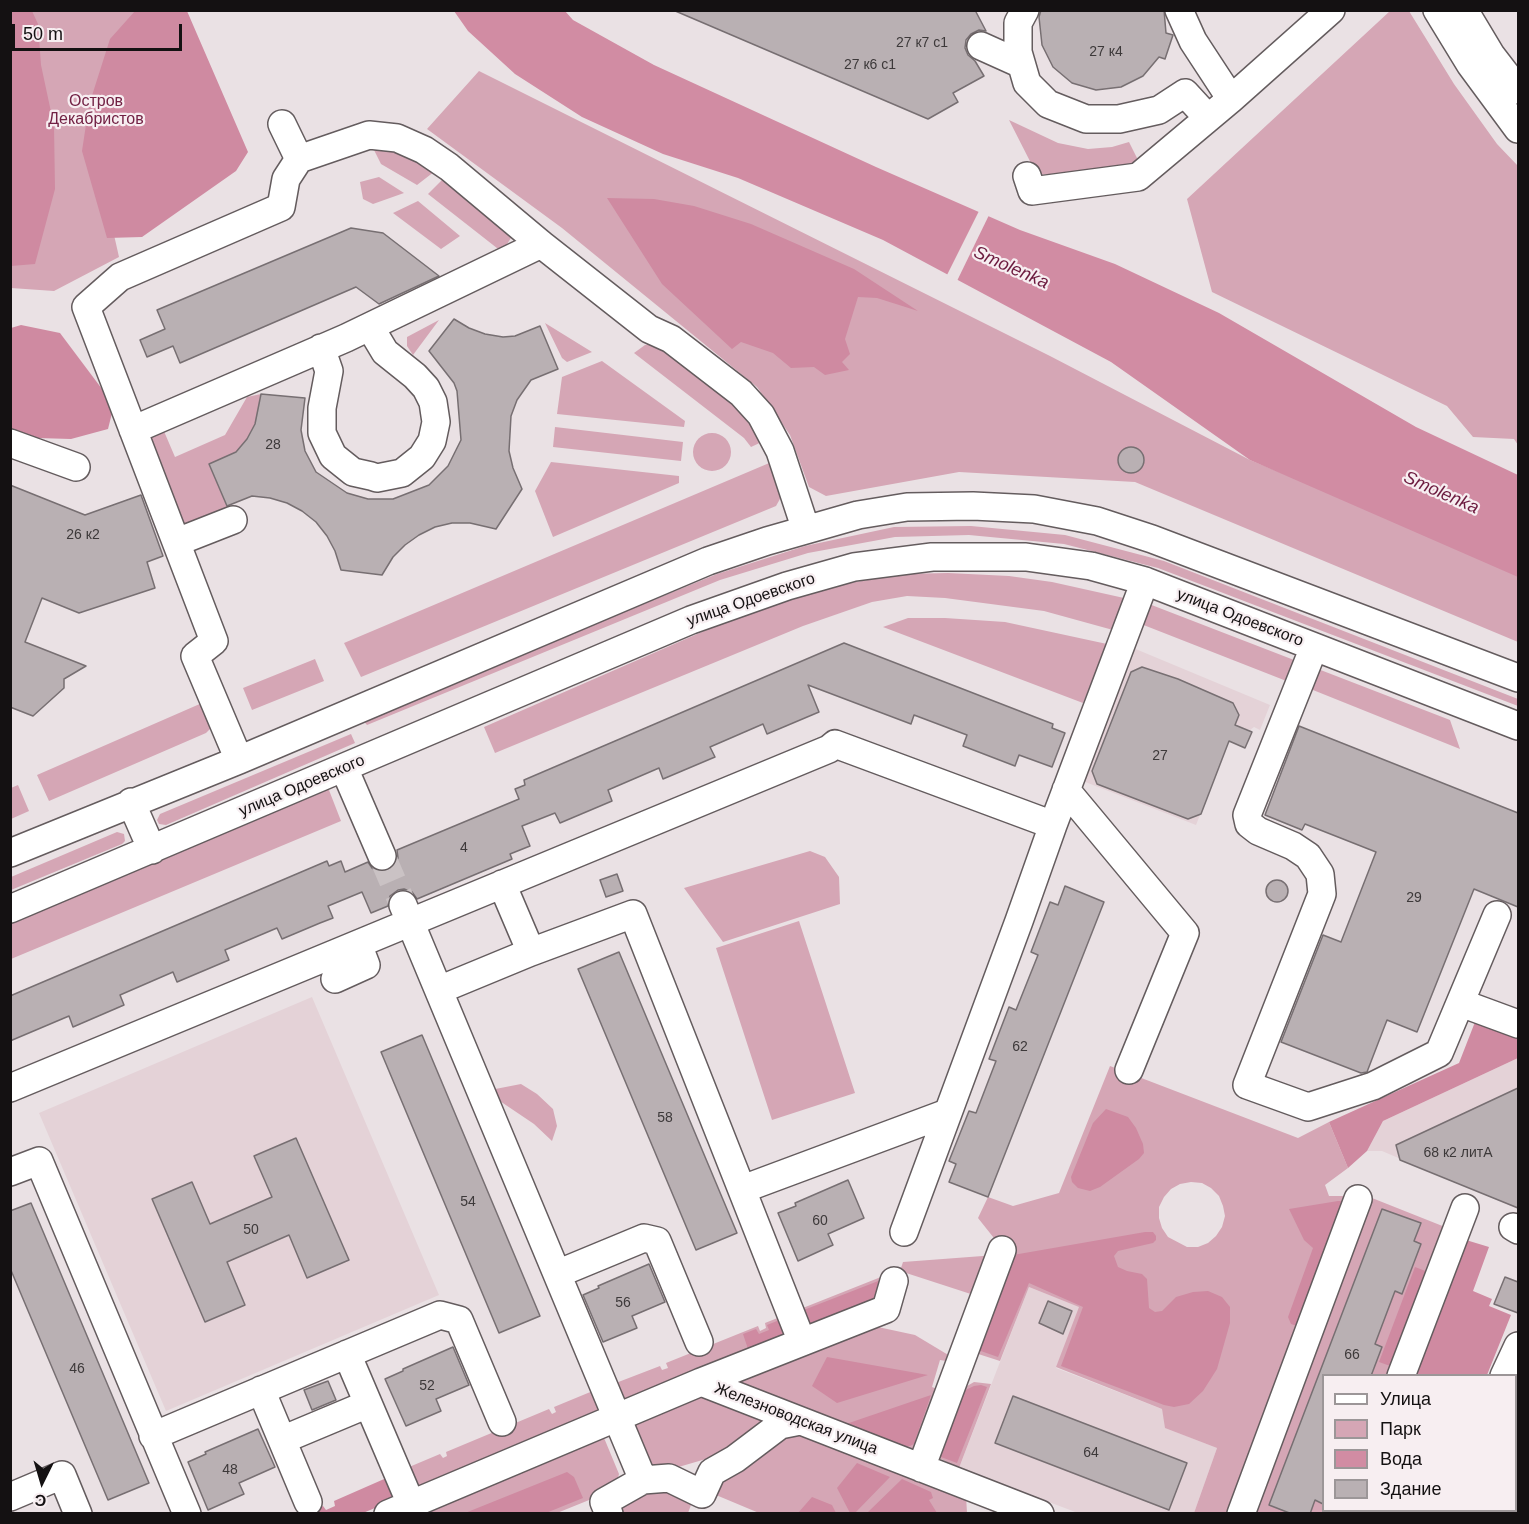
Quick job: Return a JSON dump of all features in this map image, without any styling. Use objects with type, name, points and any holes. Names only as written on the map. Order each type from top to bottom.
[{"type":"street","points":[[1025,10],[1018,23],[1018,52],[1027,83],[1048,104],[1086,119],[1119,119],[1159,110],[1185,93],[1208,118]]},
{"type":"street","points":[[1179,10],[1193,41],[1231,99]]},
{"type":"street","points":[[1027,176],[1032,191],[1138,177],[1231,99],[1331,10]]},
{"type":"street","points":[[1437,10],[1470,64],[1518,129]]},
{"type":"street","points":[[1464,10],[1491,55],[1518,90]]},
{"type":"street","points":[[981,46],[1021,64]]},
{"type":"street","points":[[282,124],[299,159]]},
{"type":"street","points":[[239,759],[195,656],[214,641],[86,307],[120,277],[281,207],[286,179],[299,159],[369,135],[397,138],[424,150],[449,167],[541,244],[649,329],[671,339],[741,393],[761,415],[780,451],[806,530]]},
{"type":"street","points":[[132,430],[370,327],[541,244]]},
{"type":"street","points":[[321,348],[329,371],[322,408],[322,433],[333,456],[353,472],[377,478],[402,473],[422,457],[432,441],[436,422],[434,402],[426,388],[415,376],[385,352],[370,327]]},
{"type":"street","points":[[10,443],[76,467]]},
{"type":"street","points":[[10,852],[239,759],[708,561],[858,515],[907,507],[973,506],[1034,509],[1097,521],[1152,539],[1518,678]]},
{"type":"street","points":[[177,542],[233,520]]},
{"type":"street","name":"улица Одоевского","points":[[10,909],[691,620],[787,586],[854,567],[932,557],[1026,557],[1090,566],[1145,581],[1518,726]]},
{"type":"street","points":[[904,1232],[1145,581]]},
{"type":"street","points":[[1314,647],[1247,815],[1249,824],[1258,831],[1293,846],[1308,856],[1320,874],[1322,894],[1247,1085],[1308,1107],[1373,1086],[1439,1053],[1497,915]]},
{"type":"street","points":[[10,1088],[358,944],[406,914],[502,884],[829,749],[835,744],[1053,825]]},
{"type":"street","points":[[345,768],[382,856]]},
{"type":"street","points":[[1066,790],[1185,933],[1129,1070]]},
{"type":"street","points":[[131,802],[152,850]]},
{"type":"street","points":[[502,884],[531,952]]},
{"type":"street","points":[[406,914],[616,1417],[656,1479]]},
{"type":"street","points":[[439,990],[531,952],[633,914],[802,1342]]},
{"type":"street","points":[[335,979],[366,965],[358,944]]},
{"type":"street","points":[[1461,1003],[1518,1024]]},
{"type":"street","points":[[742,1189],[947,1113]]},
{"type":"street","points":[[904,1130],[930,1158]]},
{"type":"street","points":[[10,1172],[39,1161],[187,1514]]},
{"type":"street","points":[[1241,1514],[1358,1199]]},
{"type":"street","points":[[1402,1374],[1465,1208]]},
{"type":"street","points":[[557,1274],[644,1238],[657,1240],[699,1342]]},
{"type":"street","points":[[921,1468],[1002,1250]]},
{"type":"street","points":[[701,1382],[886,1309],[894,1281]]},
{"type":"street","points":[[153,1436],[440,1315],[459,1320],[502,1422]]},
{"type":"street","points":[[1505,1374],[1518,1346]]},
{"type":"street","points":[[347,1354],[368,1404],[399,1509]]},
{"type":"street","name":"Железноводская улица","points":[[399,1509],[701,1382],[1040,1514]]},
{"type":"street","points":[[261,1390],[309,1502]]},
{"type":"street","points":[[282,1440],[368,1404]]},
{"type":"street","points":[[609,1514],[604,1502],[656,1479],[703,1493],[735,1459],[780,1425],[800,1421]]},
{"type":"street","points":[[10,1497],[62,1475],[78,1514]]},
{"type":"shaded area","points":[[1126,645],[1270,705],[1260,730],[1254,727],[1250,730],[1235,726],[1196,825],[1075,778]]},
{"type":"shaded area","points":[[312,997],[439,1295],[166,1411],[39,1113]]},
{"type":"shaded area","points":[[1518,1058],[1518,1209],[1382,1151],[1367,1151],[1383,1121]]},
{"type":"shaded area","points":[[1029,1287],[1080,1307],[1056,1368],[1162,1409],[1166,1428],[1217,1448],[1194,1513],[1078,1513],[959,1468]]},
{"type":"green space","points":[[11,10],[32,11],[38,24],[41,65],[54,126],[55,189],[35,264],[11,266]]},
{"type":"green space","name":"Остров Декабристов","points":[[10,11],[163,11],[112,226],[119,257],[54,291],[11,288]]},
{"type":"green space","points":[[135,11],[187,11],[248,152],[236,171],[142,237],[107,238],[82,151],[89,105],[110,39]]},
{"type":"green space","points":[[1390,11],[1409,11],[1454,84],[1497,144],[1518,166],[1518,445],[1514,439],[1473,437],[1447,406],[1212,292],[1187,199]]},
{"type":"green space","points":[[479,71],[1050,356],[1250,460],[1518,571],[1518,642],[1135,482],[959,472],[826,496],[809,487],[790,435],[757,387],[562,228],[427,129]]},
{"type":"green space","points":[[1009,120],[1058,143],[1088,149],[1112,147],[1129,142],[1138,160],[1120,169],[1037,175]]},
{"type":"green space","points":[[370,142],[439,168],[417,185],[381,164]]},
{"type":"green space","points":[[448,174],[516,230],[502,252],[428,194]]},
{"type":"green space","points":[[379,177],[404,193],[373,204],[363,199],[360,182]]},
{"type":"green space","points":[[607,198],[654,199],[694,206],[751,224],[854,269],[918,311],[877,298],[858,297],[845,339],[850,354],[842,362],[849,370],[825,375],[814,367],[791,368],[773,353],[741,342],[732,349],[662,284]]},
{"type":"green space","points":[[418,201],[460,236],[441,249],[393,213]]},
{"type":"green space","points":[[439,320],[413,355],[407,346],[407,337]]},
{"type":"green space","points":[[545,323],[592,352],[567,362],[562,358]]},
{"type":"green space","points":[[21,325],[60,333],[114,405],[108,429],[71,439],[37,438],[11,429],[11,328]]},
{"type":"green space","points":[[645,345],[663,345],[735,396],[766,440],[751,447],[744,438],[634,353]]},
{"type":"green space","points":[[602,361],[685,421],[684,427],[557,414],[562,377]]},
{"type":"green space","points":[[261,394],[255,424],[247,439],[236,452],[209,464],[231,514],[203,525],[182,525],[147,438],[163,429],[175,457],[225,435],[247,397]]},
{"type":"green space","points":[[555,427],[683,442],[681,461],[553,447]]},
{"type":"green space","points":[[712,433],[725,439],[731,452],[725,465],[712,471],[699,465],[693,452],[699,439]]},
{"type":"green space","points":[[774,461],[785,490],[776,506],[361,677],[344,643]]},
{"type":"green space","points":[[551,462],[679,476],[679,483],[553,537],[535,491]]},
{"type":"green space","points":[[971,526],[1065,535],[1164,561],[1518,699],[1518,706],[1158,568],[1064,544],[969,535],[895,537],[808,553],[720,580],[367,725],[362,719],[717,574],[805,546],[894,527]]},
{"type":"green space","points":[[948,573],[1009,576],[1052,582],[1124,598],[1113,630],[1044,611],[945,598],[907,596],[872,602],[803,626],[495,753],[484,727],[750,611],[795,596],[838,585],[903,574]]},
{"type":"green space","points":[[1149,604],[1294,660],[1289,682],[1141,624]]},
{"type":"green space","points":[[908,618],[1005,622],[1107,644],[1083,703],[883,627]]},
{"type":"green space","points":[[315,659],[324,681],[252,710],[243,688]]},
{"type":"green space","points":[[1318,669],[1450,720],[1460,749],[1308,688]]},
{"type":"green space","points":[[202,703],[210,724],[210,729],[206,733],[49,801],[37,775]]},
{"type":"green space","points":[[351,734],[355,743],[166,825],[159,824],[157,820],[160,814]]},
{"type":"green space","points":[[18,785],[29,811],[11,819],[11,788]]},
{"type":"green space","points":[[327,785],[341,821],[11,959],[11,918]]},
{"type":"green space","points":[[117,832],[124,834],[125,841],[122,844],[11,890],[11,877]]},
{"type":"green space","points":[[810,851],[825,857],[839,877],[840,904],[723,942],[684,888]]},
{"type":"green space","points":[[799,921],[855,1093],[772,1120],[716,948]]},
{"type":"green space","points":[[1475,1022],[1518,1038],[1518,1058],[1383,1121],[1367,1151],[1348,1168],[1329,1122],[1459,1063]]},
{"type":"green space","points":[[1110,1066],[1298,1138],[1329,1122],[1348,1168],[1325,1185],[1329,1196],[1347,1196],[1235,1513],[1194,1513],[1217,1448],[1165,1428],[1162,1409],[1056,1367],[1079,1307],[1029,1287],[1000,1361],[969,1351],[1005,1252],[978,1218],[988,1197],[1013,1206],[1059,1193]],"holes":[[[1202,1183],[1219,1196],[1225,1216],[1222,1227],[1208,1243],[1198,1247],[1187,1247],[1168,1237],[1162,1228],[1159,1207],[1171,1189],[1180,1184]]]},
{"type":"green space","points":[[521,1084],[537,1094],[553,1109],[557,1126],[552,1141],[534,1124],[485,1091]]},
{"type":"green space","points":[[1106,1109],[1128,1117],[1136,1128],[1144,1153],[1100,1187],[1090,1191],[1078,1188],[1072,1182],[1071,1177],[1093,1123]]},
{"type":"green space","points":[[1367,1198],[1450,1229],[1393,1374],[1322,1374],[1322,1512],[1340,1513],[1249,1514]]},
{"type":"green space","points":[[1343,1201],[1300,1327],[1291,1324],[1288,1317],[1313,1248],[1304,1240],[1289,1209]]},
{"type":"green space","points":[[1153,1232],[1156,1240],[1153,1243],[1118,1251],[1114,1256],[1118,1267],[1142,1274],[1147,1279],[1149,1308],[1155,1312],[1162,1311],[1176,1297],[1208,1291],[1222,1297],[1230,1307],[1230,1323],[1217,1369],[1203,1391],[1189,1404],[1174,1407],[1164,1405],[1061,1366],[1083,1307],[1029,1283],[998,1357],[975,1349],[1013,1255]]},
{"type":"green space","points":[[1466,1240],[1489,1247],[1473,1291],[1492,1299],[1489,1306],[1511,1315],[1487,1374],[1414,1374]]},
{"type":"green space","points":[[996,1255],[980,1297],[900,1271],[903,1262]]},
{"type":"green space","points":[[1415,1267],[1428,1272],[1393,1367],[1379,1362]]},
{"type":"green space","points":[[891,1273],[882,1303],[618,1408],[608,1386],[660,1366],[662,1370],[668,1368],[666,1363],[758,1326],[760,1331],[766,1328],[765,1323]]},
{"type":"green space","points":[[886,1278],[880,1300],[803,1331],[796,1313]]},
{"type":"green space","points":[[787,1317],[793,1335],[749,1352],[743,1334],[756,1329],[759,1334],[769,1330],[767,1325]]},
{"type":"green space","points":[[864,1324],[915,1335],[950,1356],[946,1361],[940,1360],[932,1387],[937,1389],[916,1447],[909,1452],[732,1380]]},
{"type":"green space","points":[[827,1357],[928,1375],[837,1403],[812,1386]]},
{"type":"green space","points":[[974,1382],[991,1384],[959,1468],[935,1456],[955,1393]]},
{"type":"green space","points":[[981,1385],[987,1387],[957,1463],[941,1457],[938,1454],[959,1393]]},
{"type":"green space","points":[[600,1388],[610,1413],[413,1495],[402,1470],[440,1454],[443,1458],[447,1456],[446,1452],[549,1409],[552,1414],[556,1412],[554,1407]]},
{"type":"green space","points":[[931,1395],[914,1444],[910,1446],[901,1447],[846,1424]]},
{"type":"green space","points":[[693,1396],[705,1397],[767,1420],[723,1454],[658,1473],[649,1471],[633,1422]]},
{"type":"green space","points":[[792,1428],[966,1496],[967,1513],[759,1513],[716,1495],[725,1475]]},
{"type":"green space","points":[[602,1433],[619,1474],[616,1485],[604,1494],[557,1513],[410,1514]]},
{"type":"green space","points":[[857,1463],[890,1477],[855,1513],[850,1513],[837,1488]]},
{"type":"green space","points":[[567,1472],[574,1477],[583,1498],[546,1513],[465,1513]]},
{"type":"green space","points":[[391,1476],[399,1498],[363,1513],[304,1514],[323,1506],[326,1510],[335,1506],[334,1501]]},
{"type":"green space","points":[[902,1479],[931,1492],[933,1498],[929,1500],[937,1513],[867,1513]]},
{"type":"green space","points":[[671,1488],[694,1497],[688,1513],[616,1513],[638,1494]]},
{"type":"green space","points":[[812,1497],[832,1505],[836,1513],[798,1513]]},
{"type":"water","name":"Smolenka","points":[[454,11],[565,11],[573,20],[654,65],[876,167],[1020,230],[1115,264],[1219,313],[1416,427],[1518,475],[1518,577],[1250,460],[1111,362],[883,240],[738,178],[663,154],[582,117],[515,74],[468,31]]},
{"type":"pier","points":[[980,209],[990,213],[956,283],[946,277]]},
{"type":"building","points":[[673,10],[975,10],[986,31],[979,30],[971,34],[966,40],[965,48],[984,76],[953,93],[958,102],[928,119]]},
{"type":"building","points":[[1041,10],[1164,10],[1166,33],[1173,35],[1165,59],[1159,57],[1143,76],[1121,87],[1096,90],[1072,83],[1053,67],[1042,45],[1039,17]]},
{"type":"building","points":[[351,228],[383,233],[439,276],[379,304],[356,287],[180,363],[173,346],[147,357],[140,340],[165,329],[157,310]]},
{"type":"building","points":[[454,319],[485,334],[503,337],[515,336],[540,326],[558,369],[531,380],[517,400],[511,416],[509,451],[522,489],[496,529],[470,523],[452,523],[435,527],[405,545],[393,557],[382,575],[341,570],[335,551],[316,522],[287,503],[252,496],[227,506],[209,464],[236,452],[247,439],[255,424],[261,394],[305,398],[301,430],[305,451],[316,472],[347,493],[368,499],[393,499],[429,485],[448,466],[461,440],[457,391],[454,383],[429,351]]},
{"type":"building","points":[[1131,447],[1140,451],[1144,460],[1140,469],[1131,473],[1122,469],[1118,460],[1122,451]]},
{"type":"building","points":[[10,485],[85,515],[141,495],[163,556],[147,562],[155,588],[79,613],[42,598],[25,642],[86,666],[64,679],[64,688],[33,716],[10,707]]},
{"type":"building","points":[[844,643],[1053,724],[1052,728],[1065,733],[1052,767],[1019,755],[1015,766],[963,746],[967,735],[914,715],[911,724],[808,685],[819,712],[767,734],[763,724],[710,747],[715,757],[663,779],[659,768],[608,790],[612,801],[560,823],[555,813],[522,826],[530,846],[510,854],[512,859],[417,899],[412,892],[404,889],[398,890],[390,896],[388,906],[371,913],[362,892],[328,906],[333,918],[282,939],[277,928],[225,950],[229,960],[177,982],[173,972],[120,995],[124,1005],[73,1027],[69,1016],[10,1041],[10,996],[327,861],[329,866],[341,861],[345,872],[368,862],[372,868],[380,872],[389,870],[398,858],[397,850],[519,799],[515,789],[525,785],[524,780]]},
{"type":"building","points":[[1142,667],[1178,679],[1233,703],[1239,715],[1235,725],[1252,732],[1245,748],[1229,741],[1201,814],[1188,819],[1097,784],[1092,771],[1131,672]]},
{"type":"building","points":[[1299,726],[1518,813],[1518,907],[1474,889],[1417,1032],[1387,1020],[1367,1072],[1361,1073],[1281,1042],[1323,935],[1341,942],[1376,852],[1305,824],[1302,830],[1265,815]]},
{"type":"building","points":[[617,874],[623,891],[606,897],[600,880]]},
{"type":"building","points":[[1277,880],[1285,883],[1288,891],[1285,899],[1277,902],[1269,899],[1266,891],[1269,883]]},
{"type":"building","points":[[1065,886],[1104,902],[988,1197],[949,1182],[956,1164],[949,1161],[969,1111],[976,1113],[996,1061],[989,1059],[1009,1007],[1016,1010],[1038,955],[1031,952],[1050,902],[1058,905]]},
{"type":"building","points":[[619,952],[737,1233],[696,1250],[578,969]]},
{"type":"building","points":[[422,1035],[540,1316],[499,1333],[381,1052]]},
{"type":"building","points":[[1518,1088],[1518,1208],[1400,1160],[1396,1145]]},
{"type":"building","points":[[296,1138],[349,1260],[307,1278],[289,1235],[227,1262],[245,1305],[205,1322],[152,1199],[192,1182],[210,1224],[272,1197],[254,1156]]},
{"type":"building","points":[[848,1180],[864,1218],[828,1234],[833,1245],[798,1261],[778,1213]]},
{"type":"building","points":[[31,1203],[149,1483],[108,1500],[10,1268],[10,1211]]},
{"type":"building","points":[[1382,1209],[1421,1223],[1414,1241],[1421,1244],[1402,1294],[1395,1291],[1375,1344],[1382,1347],[1372,1374],[1322,1374],[1322,1504],[1315,1500],[1310,1514],[1292,1514],[1269,1505]]},
{"type":"building","points":[[649,1264],[665,1302],[632,1316],[637,1328],[603,1342],[583,1295]]},
{"type":"building","points":[[1505,1277],[1518,1282],[1518,1313],[1494,1304]]},
{"type":"building","points":[[1048,1301],[1072,1311],[1063,1334],[1039,1323]]},
{"type":"building","points":[[453,1347],[469,1385],[436,1399],[441,1411],[406,1426],[385,1379]]},
{"type":"building","points":[[328,1381],[336,1400],[312,1410],[304,1390]]},
{"type":"building","points":[[1013,1396],[1187,1463],[1169,1510],[995,1443]]},
{"type":"building","points":[[258,1429],[275,1467],[239,1483],[244,1494],[208,1510],[188,1462]]},
{"type":"tunnel","points":[[382,856],[403,905]]}]
